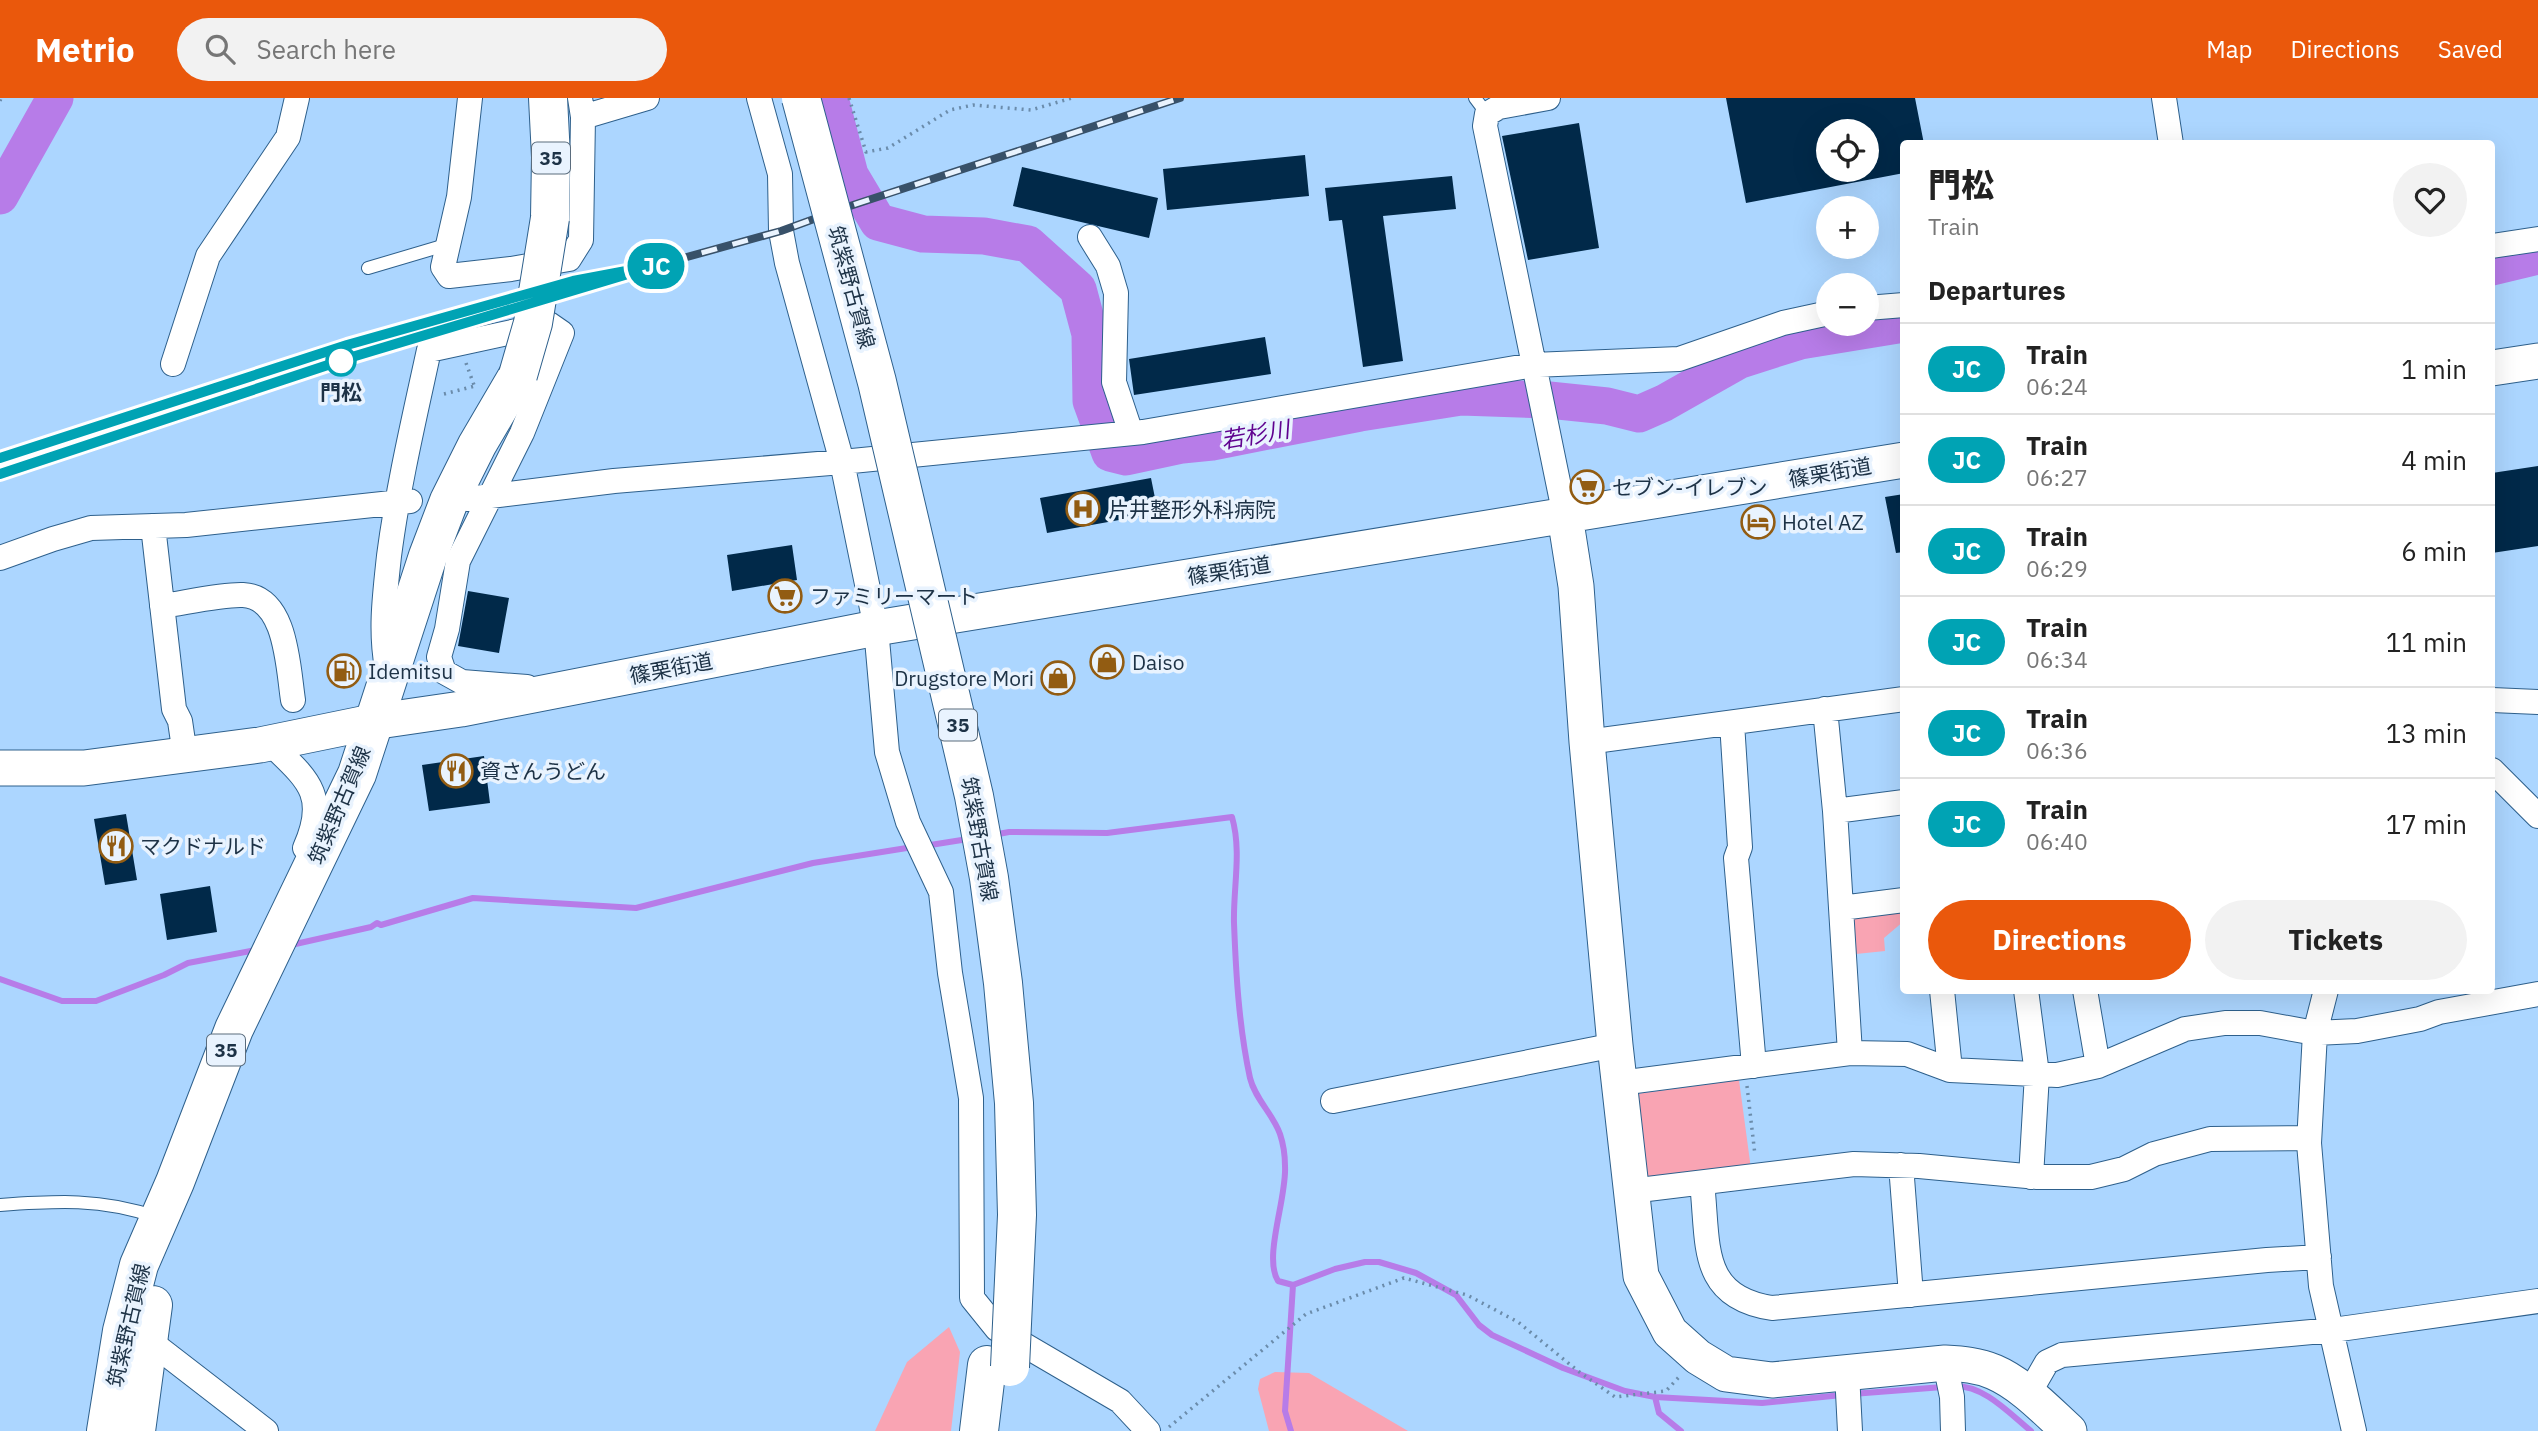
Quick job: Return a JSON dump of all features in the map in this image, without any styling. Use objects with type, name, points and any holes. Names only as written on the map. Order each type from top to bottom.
[{"type":"main road","name":"筑紫野古賀線","points":[[136,1431],[135,1335],[139,1265],[175,1182],[234,1030],[357,774],[428,556],[462,474],[518,375],[533,323],[550,218],[548,98]]},
{"type":"main road","name":"筑紫野古賀線","points":[[778,98],[853,385],[967,882],[982,986],[990,1103],[990,1215],[1003,1431]]},
{"type":"main road","name":"筑紫野古賀線","points":[[801,98],[877,382],[974,796],[989,878],[1003,983],[1014,1103],[1017,1215],[998,1366],[979,1431]]},
{"type":"main road","points":[[2495,368],[2538,361]]},
{"type":"main road","name":"篠栗街道","points":[[0,768],[84,768],[270,743],[372,722],[461,709],[876,628],[1900,461]]},
{"type":"main road","points":[[1565,516],[1576,586],[1587,742],[1615,1045],[1641,1276],[1670,1332],[1698,1357],[1726,1374],[1772,1380],[1945,1363],[1969,1364],[1996,1373],[2028,1395],[2069,1431]]},
{"type":"main road","name":"筑紫野古賀線","points":[[106,1431],[135,1335],[175,1182]]},
{"type":"street","points":[[173,364],[208,256],[288,137],[297,98]]},
{"type":"street","points":[[470,98],[459,197],[443,267],[449,276],[569,259],[581,240],[582,108],[647,98]]},
{"type":"street","points":[[759,98],[780,174],[781,231],[787,263],[842,462],[876,628],[887,752],[908,822],[941,892],[950,973],[971,1098],[972,1298],[997,1329],[1120,1401],[1148,1431]]},
{"type":"street","points":[[1548,98],[1499,107],[1481,106],[1565,516]]},
{"type":"street","points":[[2164,98],[2170,140]]},
{"type":"street","points":[[1090,237],[1108,266],[1116,293],[1114,383],[1131,433]]},
{"type":"street","points":[[2495,246],[2538,239]]},
{"type":"street","points":[[1879,307],[1900,305]]},
{"type":"street","points":[[477,498],[614,481],[842,462],[1131,433],[1533,365],[1679,359],[1783,323],[1816,316]]},
{"type":"street","points":[[388,676],[382,641],[429,350],[549,324],[562,333],[522,433],[477,498],[458,561],[447,629],[439,657]]},
{"type":"street","points":[[0,558],[53,538],[91,528],[153,526],[403,502]]},
{"type":"street","points":[[153,526],[174,709],[180,721],[185,755]]},
{"type":"street","points":[[428,556],[427,613],[430,638],[444,672],[462,682],[556,690]]},
{"type":"street","points":[[162,607],[244,595],[258,598],[276,615],[285,643],[293,700]]},
{"type":"street","points":[[1587,742],[1900,700]]},
{"type":"street","points":[[2495,700],[2538,702]]},
{"type":"street","points":[[1825,709],[1835,811],[1850,1054]]},
{"type":"street","points":[[1732,723],[1740,847],[1736,858],[1750,1066]]},
{"type":"street","points":[[270,743],[297,769],[312,789],[316,810],[313,829],[296,867],[286,923]]},
{"type":"street","points":[[2495,774],[2538,816]]},
{"type":"street","points":[[1835,811],[1900,803]]},
{"type":"street","points":[[1841,908],[1900,901]]},
{"type":"street","points":[[1620,1083],[1850,1054],[1907,1054],[1950,1070],[2057,1074],[2098,1066],[2185,1029],[2260,1023],[2315,1033],[2357,1031],[2538,993]]},
{"type":"street","points":[[1942,994],[1950,1070]]},
{"type":"street","points":[[2027,994],[2037,1073],[2031,1177]]},
{"type":"street","points":[[2086,994],[2098,1066]]},
{"type":"street","points":[[2325,994],[2315,1033],[2309,1138],[2321,1286],[2354,1431]]},
{"type":"street","points":[[1333,1101],[1615,1045]]},
{"type":"street","points":[[1631,1191],[1854,1164],[1901,1165],[2031,1177],[2091,1177],[2124,1169],[2154,1154],[2210,1139],[2309,1138]]},
{"type":"street","points":[[1901,1165],[1911,1295]]},
{"type":"street","points":[[1702,1184],[1711,1265],[1720,1284],[1735,1297],[1756,1306],[1772,1308],[2319,1257]]},
{"type":"street","points":[[2028,1395],[2047,1362],[2062,1355],[2333,1331],[2538,1301]]},
{"type":"street","points":[[135,1335],[266,1431]]},
{"type":"street","points":[[1945,1363],[1952,1397],[1953,1431]]},
{"type":"street","points":[[1847,1373],[1850,1431]]},
{"type":"lane","points":[[368,268],[449,244]]},
{"type":"lane","points":[[0,1205],[63,1200],[93,1202],[130,1208],[159,1218]]},
{"type":"path","points":[[849,98],[866,152],[888,148],[950,110],[973,105],[1031,110],[1072,98]]},
{"type":"path","points":[[441,406],[444,393],[475,386]]},
{"type":"path","points":[[1750,1066],[1757,1177]]},
{"type":"path","points":[[1164,1431],[1306,1314],[1404,1278],[1467,1295],[1518,1322],[1615,1397],[1666,1391],[1698,1357]]},
{"type":"shaded area","points":[[1900,907],[1900,924],[1884,938],[1885,951],[1856,954],[1853,914]]},
{"type":"shaded area","points":[[1739,1080],[1751,1169],[1647,1182],[1636,1094]]},
{"type":"shaded area","points":[[949,1327],[960,1352],[951,1431],[875,1431],[907,1362]]},
{"type":"shaded area","points":[[1275,1372],[1309,1373],[1408,1431],[1269,1431],[1258,1389],[1260,1379]]},
{"type":"building","points":[[1726,98],[1915,98],[1923,140],[1900,140],[1900,174],[1879,178],[1879,119],[1816,119],[1816,182],[1857,182],[1746,203]]},
{"type":"building","points":[[1579,123],[1599,248],[1528,260],[1502,136]]},
{"type":"building","points":[[1305,155],[1309,196],[1167,210],[1163,169]]},
{"type":"building","points":[[1022,167],[1158,198],[1149,238],[1013,206]]},
{"type":"building","points":[[1452,176],[1456,209],[1383,216],[1403,361],[1363,367],[1342,220],[1329,221],[1325,188]]},
{"type":"building","points":[[1265,337],[1271,374],[1134,395],[1129,359]]},
{"type":"building","points":[[2538,466],[2538,546],[2495,553],[2495,473]]},
{"type":"building","points":[[1151,478],[1158,513],[1047,533],[1040,498]]},
{"type":"building","points":[[1900,495],[1900,552],[1896,553],[1885,497]]},
{"type":"building","points":[[792,545],[797,580],[732,591],[727,555]]},
{"type":"building","points":[[468,591],[509,598],[499,653],[458,646]]},
{"type":"building","points":[[484,756],[490,803],[429,811],[422,765]]},
{"type":"building","points":[[126,814],[137,880],[105,885],[94,819]]},
{"type":"building","points":[[210,886],[217,932],[167,940],[160,894]]},
{"type":"waterway","points":[[0,196],[55,98]]},
{"type":"waterway","name":"若杉川","points":[[830,98],[850,175],[878,222],[923,234],[984,236],[1028,244],[1078,289],[1090,334],[1091,401],[1110,453],[1126,457],[1461,397],[1549,400],[1607,406],[1639,414],[1740,360],[1800,341],[1900,325]]},
{"type":"waterway","name":"若杉川","points":[[2495,266],[2538,256]]},
{"type":"waterway","points":[[993,835],[1009,832],[1107,833],[1232,817],[1237,857],[1235,942],[1243,1040],[1252,1086],[1277,1127],[1285,1158],[1285,1179],[1273,1257],[1278,1281],[1293,1285],[1335,1269],[1365,1262],[1379,1262],[1416,1273],[1456,1295],[1479,1325],[1492,1335],[1563,1368],[1625,1391],[1655,1397],[1659,1413],[1681,1431]]},
{"type":"waterway","points":[[924,846],[968,839]]},
{"type":"waterway","points":[[291,945],[371,927],[377,923],[381,925],[473,898],[636,908],[813,863],[913,847]]},
{"type":"waterway","points":[[0,979],[62,1001],[96,1001],[188,963],[256,950]]},
{"type":"waterway","points":[[1291,1431],[1285,1411],[1293,1285]]},
{"type":"waterway","points":[[1954,1386],[1976,1390],[1986,1395],[2031,1431]]},
{"type":"waterway","points":[[1852,1394],[1943,1387]]},
{"type":"waterway","points":[[1655,1397],[1762,1403],[1842,1395]]},
{"type":"railway","points":[[0,475],[352,357],[781,231],[1180,98]]},
{"type":"railway","points":[[0,458],[347,345],[515,297]]},
{"type":"train","name":"JC","points":[[0,458],[347,345],[573,281],[658,265],[352,357],[0,474]]},
{"type":"place","name":"門松","points":[[341,361]]},
{"type":"place","name":"セブン-イレブン","points":[[1587,487]]},
{"type":"place","name":"片井整形外科病院","points":[[1083,509]]},
{"type":"place","name":"Hotel AZ","points":[[1758,522]]},
{"type":"place","name":"ファミリーマート","points":[[785,596]]},
{"type":"place","name":"Daiso","points":[[1107,662]]},
{"type":"place","name":"Idemitsu","points":[[344,671]]},
{"type":"place","name":"Drugstore Mori","points":[[1058,678]]},
{"type":"place","name":"資さんうどん","points":[[456,771]]},
{"type":"place","name":"マクドナルド","points":[[116,846]]}]
